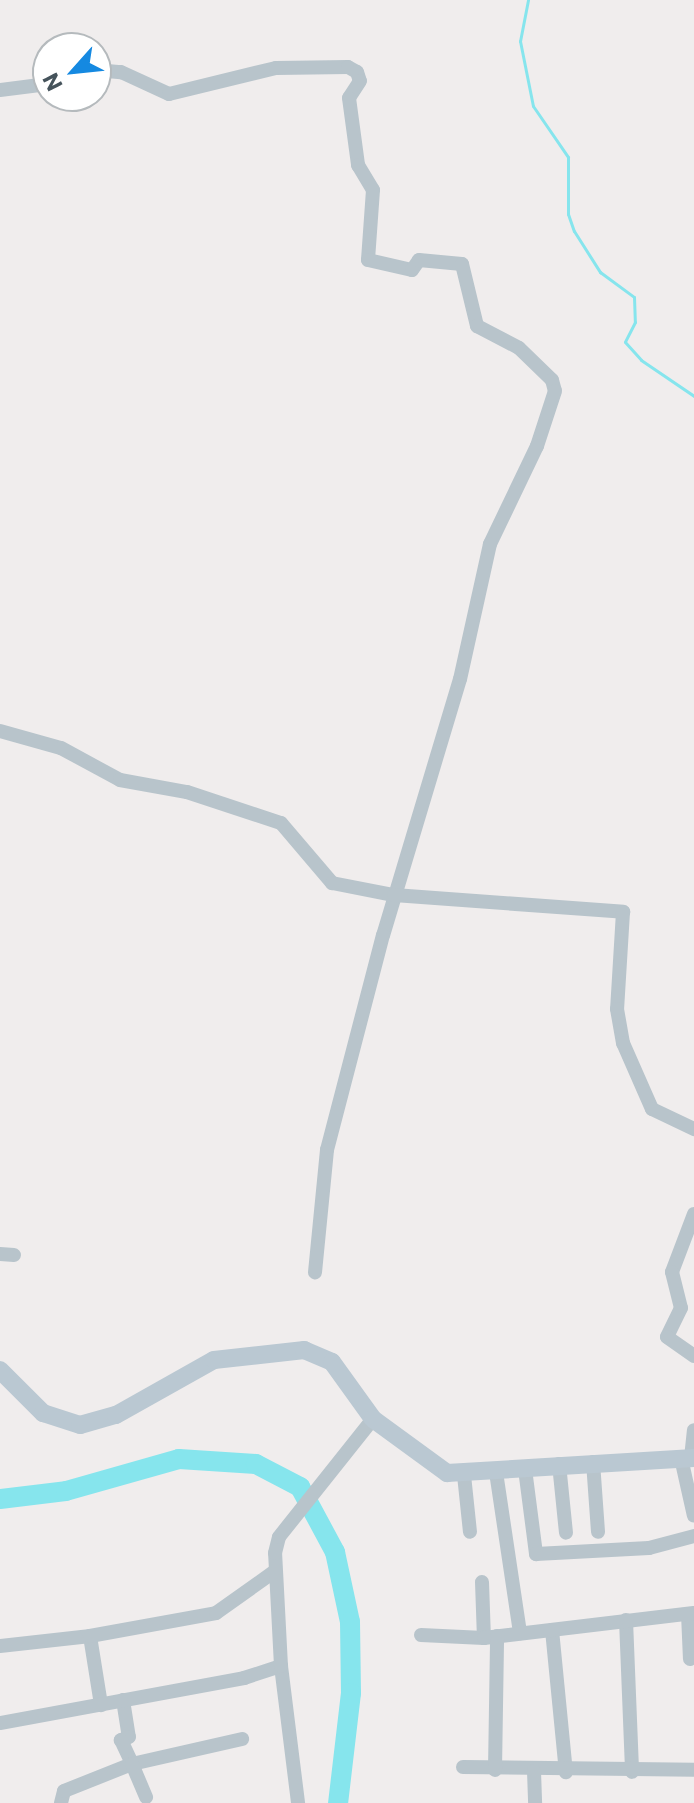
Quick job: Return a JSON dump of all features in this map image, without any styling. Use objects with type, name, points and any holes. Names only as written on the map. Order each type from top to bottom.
[{"type":"street","points":[[112,71],[121,72],[169,94],[276,68],[348,67],[357,72],[360,81],[349,98],[358,165],[373,190],[368,260],[412,270],[419,260],[462,264],[477,326],[519,348],[552,380],[555,391],[537,446],[490,544],[460,679],[394,895],[327,1150],[315,1272]]},
{"type":"street","points":[[0,90],[32,86]]},
{"type":"street","points":[[0,731],[61,748],[120,780],[187,792],[274,820],[295,837],[328,882],[394,895],[623,912],[617,1009],[623,1043],[652,1109],[694,1129]]},
{"type":"street","points":[[694,1214],[672,1272],[681,1308],[667,1337],[694,1356]]},
{"type":"street","points":[[0,1370],[43,1413],[80,1425],[124,1412],[214,1360],[304,1350],[332,1362],[373,1419],[447,1473],[464,1475],[559,1464],[689,1458]]},
{"type":"street","points":[[298,1803],[281,1666],[275,1553],[288,1521],[373,1419]]},
{"type":"street","points":[[694,1430],[689,1458],[694,1516]]},
{"type":"street","points":[[593,1462],[598,1532]]},
{"type":"street","points":[[559,1464],[566,1533]]},
{"type":"street","points":[[525,1469],[536,1554],[649,1548],[694,1536]]},
{"type":"street","points":[[496,1472],[520,1633]]},
{"type":"street","points":[[464,1475],[470,1532]]},
{"type":"street","points":[[0,1646],[90,1636],[216,1613],[275,1571]]},
{"type":"street","points":[[482,1582],[490,1637],[495,1770]]},
{"type":"street","points":[[421,1635],[490,1637],[691,1614],[690,1659]]},
{"type":"street","points":[[626,1620],[632,1772]]},
{"type":"street","points":[[552,1630],[566,1772]]},
{"type":"street","points":[[90,1636],[101,1705]]},
{"type":"street","points":[[0,1723],[244,1678],[281,1666]]},
{"type":"street","points":[[123,1700],[129,1737],[121,1740],[146,1797]]},
{"type":"street","points":[[61,1803],[64,1791],[132,1764],[242,1739]]},
{"type":"street","points":[[463,1767],[566,1772],[694,1770]]},
{"type":"street","points":[[534,1771],[535,1803]]},
{"type":"waterway","points":[[528,0],[520,41],[533,106],[568,157],[568,214],[574,231],[600,272],[634,297],[635,322],[625,342],[641,360],[694,396]]},
{"type":"waterway","points":[[0,1499],[66,1491],[179,1459],[256,1464],[300,1487],[335,1552],[350,1622],[351,1693],[338,1803]]}]
